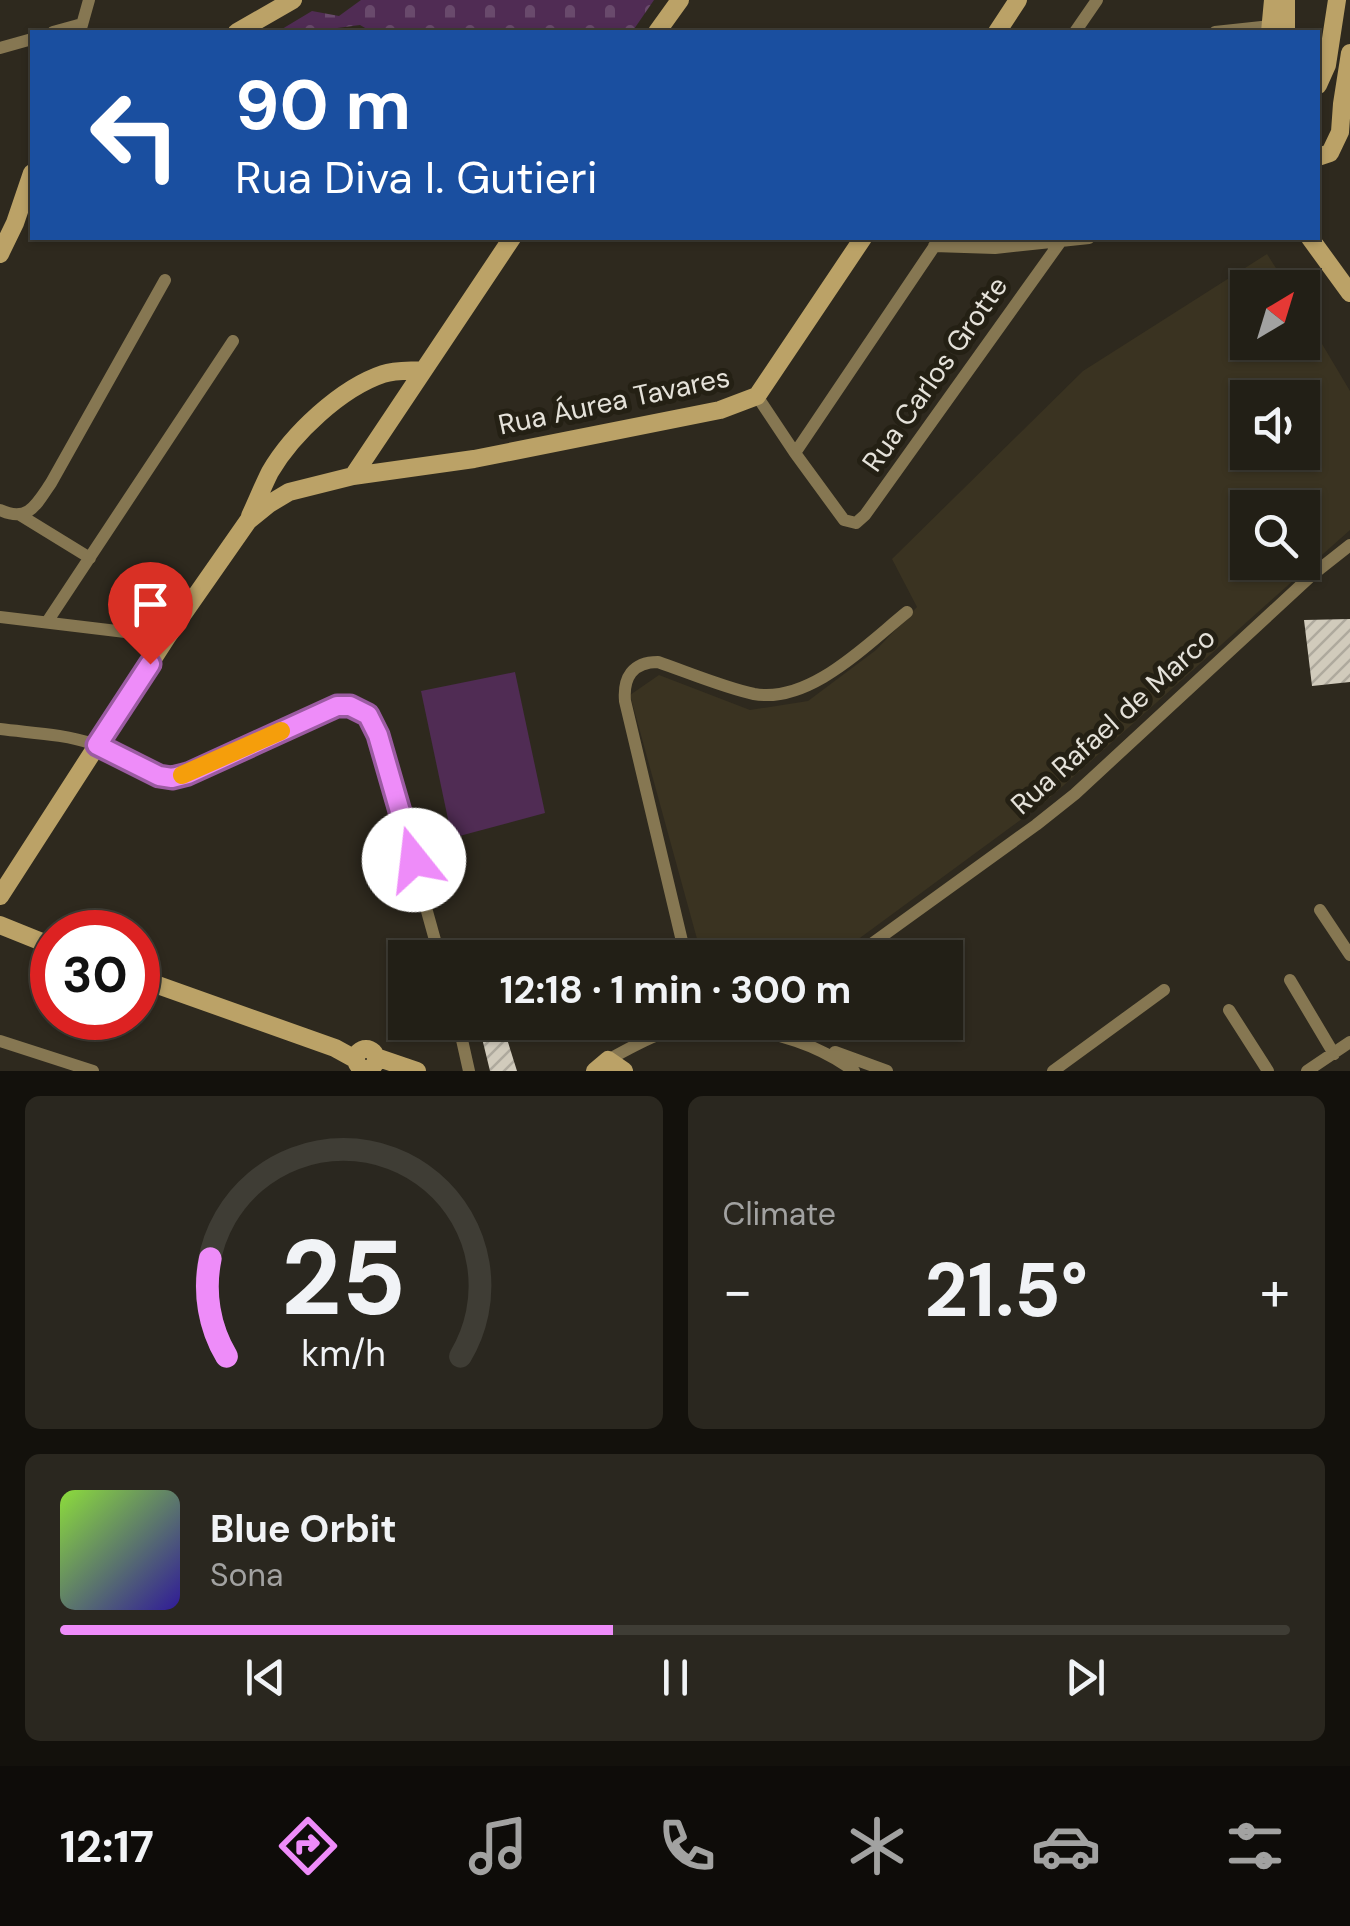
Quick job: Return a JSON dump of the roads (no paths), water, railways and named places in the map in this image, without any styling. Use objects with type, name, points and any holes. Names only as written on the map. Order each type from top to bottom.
[{"type":"street","points":[[81,28],[90,0]]},
{"type":"street","points":[[240,30],[293,0]]},
{"type":"street","points":[[659,30],[680,0]]},
{"type":"street","points":[[998,30],[1018,0]]},
{"type":"street","points":[[1076,30],[1097,0]]},
{"type":"street","points":[[1273,0],[1277,30]]},
{"type":"street","points":[[1277,30],[1286,0]]},
{"type":"street","points":[[1320,81],[1327,65],[1337,0]]},
{"type":"street","points":[[1320,50],[1332,35]]},
{"type":"street","points":[[0,48],[30,39]]},
{"type":"street","points":[[1320,156],[1330,153],[1340,132],[1350,53]]},
{"type":"street","points":[[0,254],[30,180]]},
{"type":"street","points":[[353,476],[511,240]]},
{"type":"street","name":"Rua Áurea Tavares","points":[[248,521],[289,492],[353,476],[564,442],[720,410],[758,396],[863,240]]},
{"type":"street","points":[[758,396],[794,453],[937,242],[996,248],[1070,240]]},
{"type":"street","points":[[1311,240],[1350,293]]},
{"type":"street","name":"Rua Carlos Grotte","points":[[794,453],[844,520],[856,523],[865,516],[1060,241]]},
{"type":"street","points":[[20,515],[36,504],[51,484],[165,280]]},
{"type":"street","points":[[47,622],[233,341]]},
{"type":"street","points":[[0,896],[248,521],[271,471],[289,446],[332,403],[358,386],[386,373],[422,370]]},
{"type":"street","points":[[0,510],[20,515],[90,558]]},
{"type":"street","name":"Rua Rafael de Marco","points":[[877,940],[1076,794],[1312,575],[1350,546]]},
{"type":"street","points":[[682,940],[624,701],[623,685],[629,673],[648,662],[658,662],[755,694],[793,690],[824,678],[906,612]]},
{"type":"street","points":[[0,617],[168,637]]},
{"type":"street","points":[[0,730],[76,739],[172,778],[337,706],[350,706],[368,715],[378,735],[435,940]]},
{"type":"street","points":[[1320,910],[1350,955]]},
{"type":"street","points":[[0,925],[30,937]]},
{"type":"street","points":[[1290,980],[1334,1054]]},
{"type":"street","points":[[160,986],[335,1048],[367,1064],[417,1071]]},
{"type":"street","points":[[1052,1071],[1164,990]]},
{"type":"street","points":[[1229,1010],[1268,1071]]},
{"type":"street","points":[[463,1040],[469,1071]]},
{"type":"street","points":[[609,1067],[645,1040]]},
{"type":"street","points":[[797,1040],[822,1050],[854,1071]]},
{"type":"street","points":[[0,1041],[93,1071]]},
{"type":"street","points":[[1307,1071],[1350,1042]]},
{"type":"street","points":[[840,1061],[888,1071]]}]
